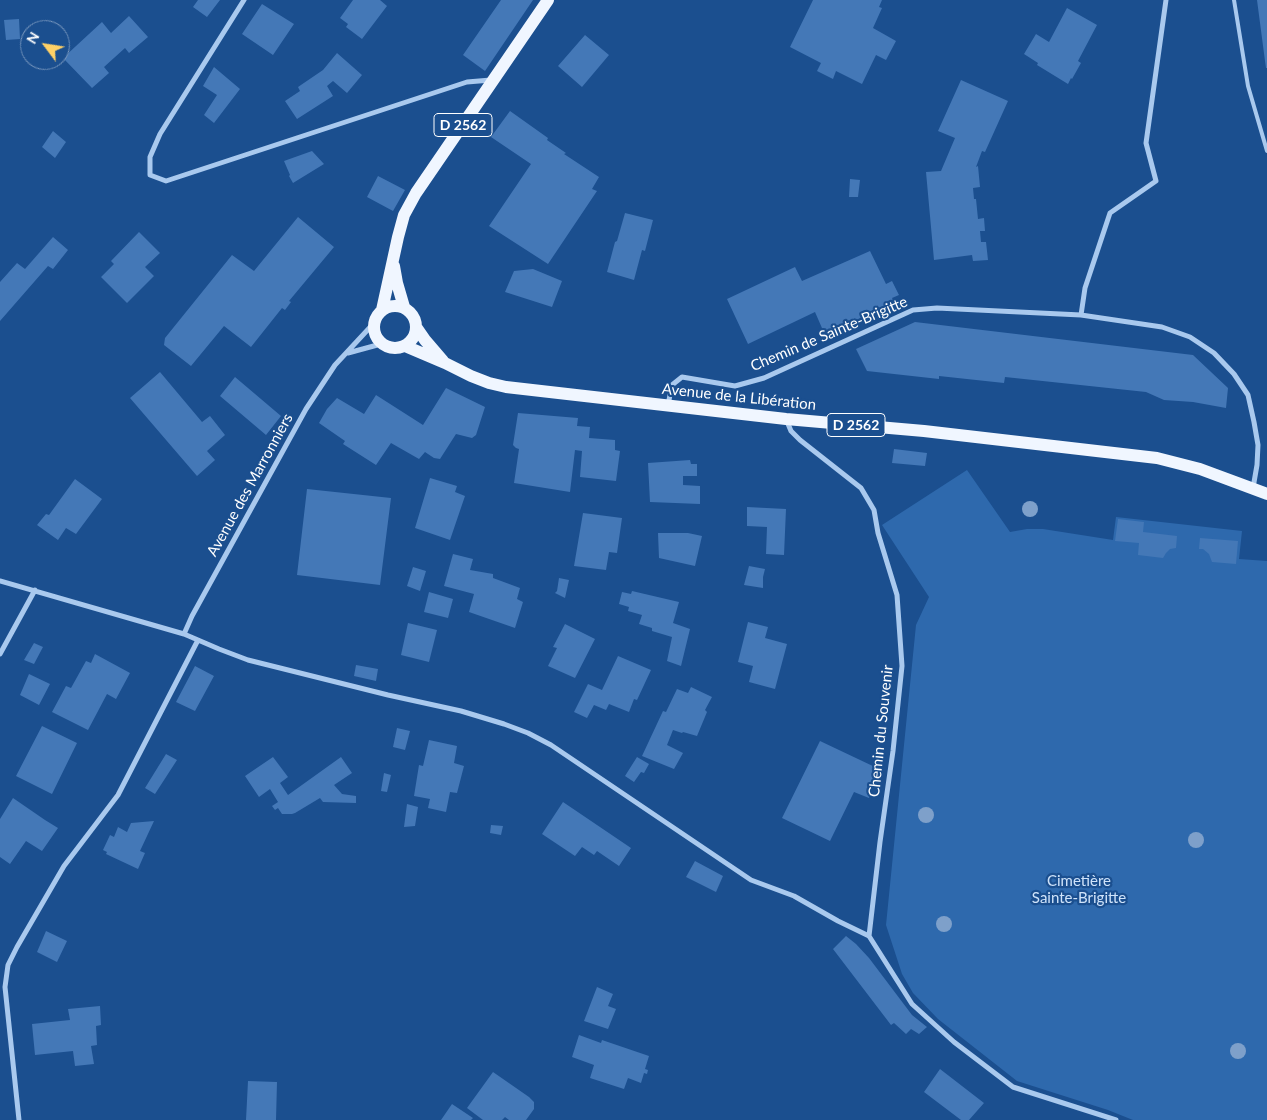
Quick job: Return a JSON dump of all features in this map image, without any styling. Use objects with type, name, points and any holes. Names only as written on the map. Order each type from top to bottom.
[{"type":"main road","name":"D 2562","points":[[382,310],[404,215],[412,200],[548,0]]},
{"type":"main road","name":"D 2562","points":[[393,257],[397,283],[404,307]]},
{"type":"main road","points":[[389,306],[404,307],[415,319],[416,328],[413,338],[405,346],[397,349],[389,348],[381,344],[376,338],[374,323],[382,310],[389,306]]},
{"type":"main road","name":"Avenue de la Libération","points":[[416,328],[445,363]]},
{"type":"main road","name":"Avenue de la Libération","points":[[405,346],[480,380],[506,387],[668,406],[924,431],[1157,458],[1200,469],[1267,494]]},
{"type":"street","points":[[244,0],[160,134],[150,157],[150,176],[166,181],[467,82],[494,80]]},
{"type":"street","points":[[1080,315],[1085,288],[1110,213],[1156,181],[1146,143],[1166,0]]},
{"type":"street","name":"Chemin de Sainte-Brigitte","points":[[668,406],[672,385],[682,377],[735,386],[764,378],[913,310],[937,308],[1080,315],[1162,327],[1190,337],[1214,353],[1234,374],[1248,395],[1258,445],[1253,488]]},
{"type":"street","name":"Avenue des Marronniers","points":[[184,634],[192,616],[306,409],[335,365],[374,323]]},
{"type":"street","points":[[347,353],[381,344]]},
{"type":"street","name":"Chemin du Souvenir","points":[[786,418],[791,432],[861,488],[874,510],[878,533],[897,596],[902,666],[869,936]]},
{"type":"street","points":[[0,580],[184,634],[248,660],[461,711],[504,724],[551,744],[751,880],[794,896],[869,936],[912,1004],[954,1042],[1013,1088],[1116,1120]]},
{"type":"street","points":[[0,654],[35,590]]},
{"type":"street","points":[[19,1120],[5,986],[8,965],[64,866],[118,795],[198,640]]},
{"type":"lane","points":[[1234,0],[1248,86],[1267,151]]},
{"type":"green space","name":"Cimetière Sainte-Brigitte","points":[[967,470],[1010,532],[1043,529],[1113,540],[1116,517],[1242,531],[1239,559],[1267,561],[1267,1120],[1133,1120],[1108,1110],[1017,1081],[938,1019],[913,993],[902,974],[886,925],[916,625],[929,597],[882,525]]},
{"type":"building","points":[[198,0],[220,0],[207,17],[193,7]]},
{"type":"building","points":[[353,0],[380,0],[387,6],[362,39],[346,27],[348,24],[340,18]]},
{"type":"building","points":[[501,0],[533,0],[485,71],[463,55]]},
{"type":"building","points":[[813,0],[882,0],[879,7],[882,8],[873,28],[896,41],[886,60],[876,55],[862,84],[836,71],[833,79],[817,71],[821,63],[790,47]]},
{"type":"building","points":[[1257,0],[1267,0],[1267,68],[1266,68]]},
{"type":"building","points":[[262,4],[294,24],[273,55],[242,34]]},
{"type":"building","points":[[1067,8],[1097,25],[1078,61],[1081,63],[1068,84],[1037,65],[1038,63],[1024,54],[1036,34],[1049,42]]},
{"type":"building","points":[[129,16],[148,37],[129,53],[125,48],[104,67],[109,73],[92,88],[70,65],[70,52],[102,22],[111,33]]},
{"type":"building","points":[[19,19],[20,39],[6,40],[4,20]]},
{"type":"building","points":[[585,35],[609,55],[582,87],[558,66]]},
{"type":"building","points":[[337,53],[362,75],[347,93],[333,81],[327,86],[333,96],[297,119],[285,101],[300,91],[298,87],[323,70]]},
{"type":"building","points":[[214,67],[240,89],[214,123],[204,115],[217,95],[203,86]]},
{"type":"building","points":[[961,80],[1008,101],[985,152],[982,151],[976,167],[978,166],[980,187],[973,188],[978,219],[984,218],[985,231],[980,231],[981,242],[986,242],[988,260],[973,261],[972,255],[934,260],[926,172],[941,171],[955,138],[938,131]]},
{"type":"building","points":[[510,111],[548,138],[547,140],[566,153],[564,154],[599,177],[592,189],[597,191],[548,264],[489,226],[531,164],[491,137]]},
{"type":"building","points":[[53,131],[66,142],[55,158],[42,147]]},
{"type":"building","points":[[312,151],[324,164],[293,183],[284,161]]},
{"type":"building","points":[[378,176],[405,190],[393,211],[367,197]]},
{"type":"building","points":[[850,179],[860,180],[858,197],[849,197]]},
{"type":"building","points":[[625,213],[653,220],[645,251],[642,250],[634,280],[607,272]]},
{"type":"building","points":[[298,217],[334,247],[289,301],[291,302],[285,310],[282,308],[251,347],[224,326],[191,366],[164,345],[165,338],[232,255],[254,271]]},
{"type":"building","points":[[139,232],[160,253],[145,267],[154,276],[127,303],[101,277],[114,264],[111,261]]},
{"type":"building","points":[[53,237],[68,250],[53,269],[48,266],[0,321],[0,282],[17,263],[25,269]]},
{"type":"building","points":[[870,251],[886,284],[892,281],[899,295],[892,298],[894,302],[825,335],[815,312],[748,344],[727,299],[795,267],[802,281]]},
{"type":"building","points":[[533,269],[562,281],[552,307],[505,292],[514,271]]},
{"type":"building","points":[[915,322],[1193,355],[1228,388],[1226,408],[1193,402],[1164,400],[1146,392],[1005,377],[1004,383],[939,376],[939,379],[867,371],[856,349]]},
{"type":"building","points":[[160,372],[202,422],[210,416],[225,435],[207,451],[215,460],[197,476],[130,398]]},
{"type":"building","points":[[235,377],[281,416],[266,435],[220,396]]},
{"type":"building","points":[[446,388],[485,407],[476,435],[472,438],[456,434],[440,459],[434,458],[425,452],[419,459],[391,443],[376,465],[343,444],[345,441],[319,423],[327,409],[337,398],[364,414],[376,395],[423,425]]},
{"type":"building","points":[[518,413],[578,418],[577,426],[590,427],[589,438],[615,440],[615,450],[620,451],[616,481],[580,477],[582,451],[575,450],[570,492],[514,483],[519,449],[513,445]]},
{"type":"building","points":[[894,449],[927,453],[925,466],[892,463]]},
{"type":"building","points":[[690,460],[691,464],[697,464],[697,476],[683,476],[683,485],[700,486],[700,504],[650,502],[648,463]]},
{"type":"building","points":[[430,478],[457,486],[455,492],[465,496],[450,540],[415,528]]},
{"type":"building","points":[[75,479],[102,499],[76,534],[66,528],[58,540],[37,525],[46,514],[49,515]]},
{"type":"building","points":[[307,489],[391,498],[380,585],[297,575]]},
{"type":"building","points":[[747,507],[786,509],[784,555],[766,554],[767,527],[747,526]]},
{"type":"building","points":[[583,513],[622,518],[617,553],[609,552],[606,570],[574,566]]},
{"type":"building","points":[[1118,519],[1144,522],[1143,532],[1177,536],[1176,548],[1170,549],[1163,558],[1138,555],[1139,543],[1115,541]]},
{"type":"building","points":[[658,533],[688,533],[702,536],[695,566],[659,558]]},
{"type":"building","points":[[1200,538],[1238,541],[1236,564],[1212,562],[1209,554],[1203,549],[1199,549]]},
{"type":"building","points":[[453,554],[473,559],[470,570],[493,574],[493,578],[520,588],[517,599],[523,602],[515,628],[469,612],[474,594],[444,586]]},
{"type":"building","points":[[749,566],[765,569],[763,588],[744,585]]},
{"type":"building","points":[[413,567],[426,571],[420,591],[407,586]]},
{"type":"building","points":[[559,578],[569,580],[565,598],[555,593]]},
{"type":"building","points":[[632,591],[679,602],[673,623],[690,629],[681,666],[667,661],[672,637],[652,631],[652,628],[639,624],[642,615],[628,611],[629,607],[619,604],[622,592],[631,594]]},
{"type":"building","points":[[429,592],[453,599],[448,618],[424,612]]},
{"type":"building","points":[[748,622],[768,627],[765,638],[787,644],[775,689],[749,682],[753,666],[738,662]]},
{"type":"building","points":[[408,623],[437,630],[429,662],[401,655]]},
{"type":"building","points":[[565,624],[595,639],[575,678],[548,666],[557,648],[553,647]]},
{"type":"building","points":[[34,643],[43,647],[34,664],[24,660]]},
{"type":"building","points":[[95,654],[130,673],[116,699],[107,694],[88,730],[52,712],[66,686],[71,688],[86,661],[91,663]]},
{"type":"building","points":[[618,656],[651,670],[637,700],[634,699],[629,712],[609,704],[606,710],[594,705],[587,718],[574,712],[588,684],[602,690]]},
{"type":"building","points":[[356,665],[378,669],[376,681],[354,676]]},
{"type":"building","points":[[195,666],[214,676],[195,711],[176,702]]},
{"type":"building","points":[[29,674],[50,684],[39,705],[20,695]]},
{"type":"building","points":[[691,687],[712,697],[705,710],[707,712],[697,736],[673,730],[667,745],[683,753],[674,769],[642,756],[663,711],[666,712],[677,689],[688,693]]},
{"type":"building","points":[[42,726],[77,743],[52,794],[16,776]]},
{"type":"building","points":[[397,728],[410,731],[405,750],[393,747]]},
{"type":"building","points":[[429,740],[457,746],[454,763],[464,766],[457,793],[450,792],[446,812],[428,808],[430,799],[414,796],[419,765],[423,766]]},
{"type":"building","points":[[820,741],[877,768],[869,798],[854,792],[830,841],[782,818]]},
{"type":"building","points":[[166,754],[177,760],[155,794],[145,788]]},
{"type":"building","points":[[273,757],[288,777],[280,783],[288,795],[341,757],[352,773],[334,785],[342,794],[356,796],[356,803],[323,802],[320,798],[295,813],[282,814],[278,808],[275,810],[272,806],[278,802],[270,789],[259,797],[245,776]]},
{"type":"building","points":[[637,757],[649,764],[644,773],[641,772],[634,782],[625,776]]},
{"type":"building","points":[[384,773],[391,775],[387,792],[381,791]]},
{"type":"building","points":[[13,798],[58,828],[42,851],[26,841],[10,864],[0,857],[0,819]]},
{"type":"building","points":[[563,802],[631,848],[619,866],[597,851],[594,855],[582,847],[575,856],[542,834]]},
{"type":"building","points":[[407,804],[418,807],[415,826],[404,827]]},
{"type":"building","points":[[154,821],[140,851],[145,853],[138,869],[106,854],[107,852],[103,850],[110,835],[114,837],[118,827],[127,832],[131,823]]},
{"type":"building","points":[[491,825],[503,826],[501,835],[490,833]]},
{"type":"building","points":[[695,861],[723,876],[716,892],[686,877]]},
{"type":"building","points":[[46,931],[67,941],[57,962],[37,952]]},
{"type":"building","points":[[846,936],[869,958],[912,1015],[927,1027],[919,1034],[911,1029],[906,1034],[894,1023],[891,1025],[833,949]]},
{"type":"building","points":[[597,987],[613,994],[608,1006],[616,1009],[608,1029],[584,1021]]},
{"type":"building","points":[[100,1006],[101,1025],[96,1026],[97,1045],[91,1046],[94,1064],[75,1066],[73,1051],[35,1055],[32,1024],[70,1020],[68,1009]]},
{"type":"building","points":[[579,1035],[601,1043],[602,1040],[649,1056],[645,1069],[648,1070],[647,1074],[644,1073],[641,1083],[628,1078],[624,1089],[590,1078],[594,1065],[572,1057]]},
{"type":"building","points":[[940,1069],[984,1103],[969,1120],[961,1120],[924,1092]]},
{"type":"building","points":[[493,1072],[534,1102],[534,1109],[526,1120],[509,1120],[505,1117],[502,1120],[483,1120],[467,1108]]},
{"type":"building","points":[[248,1081],[277,1082],[276,1120],[246,1120]]},
{"type":"building","points":[[452,1104],[473,1118],[471,1120],[441,1120]]}]
